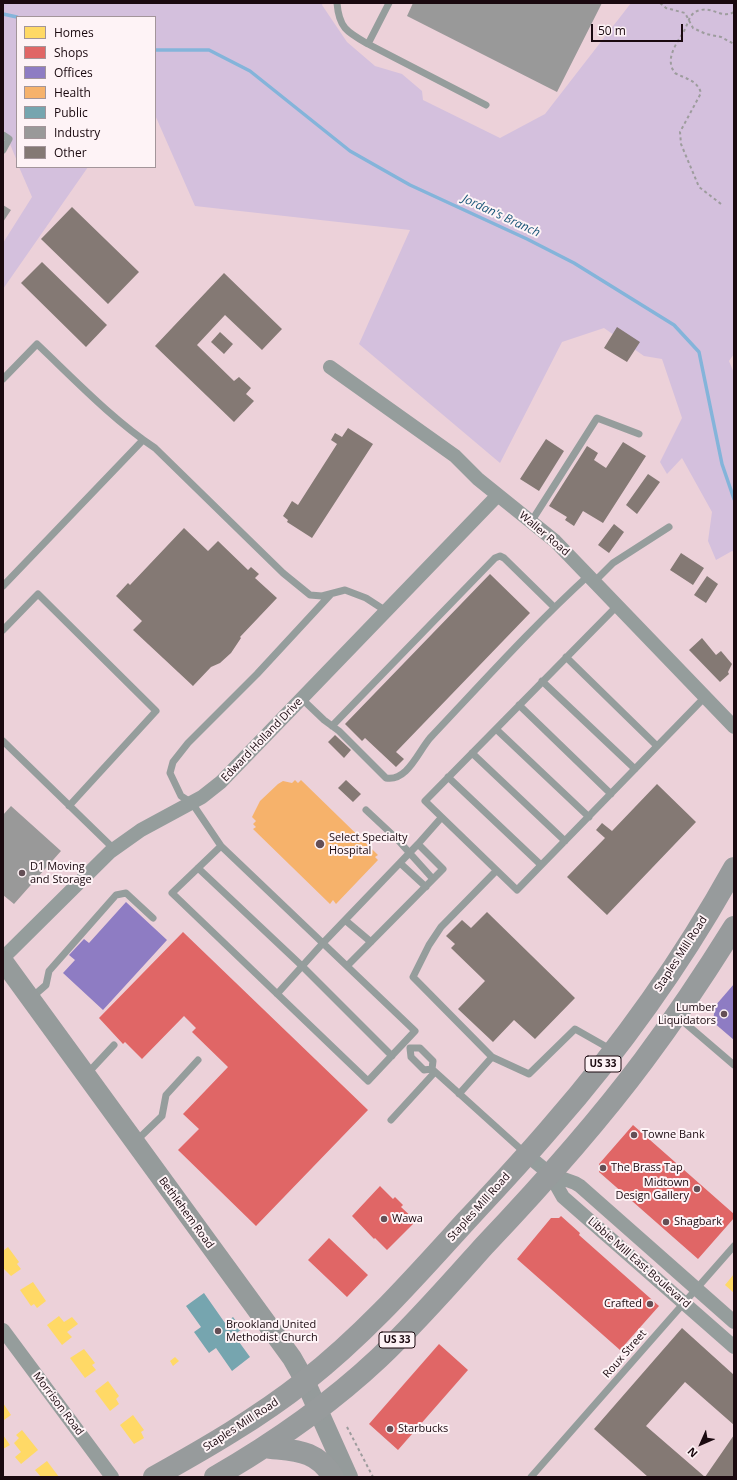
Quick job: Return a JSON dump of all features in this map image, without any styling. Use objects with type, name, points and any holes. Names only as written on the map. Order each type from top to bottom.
[{"type":"main road","name":"Staples Mill Road","points":[[154,1477],[233,1431],[305,1382],[328,1363],[384,1310],[527,1155],[571,1104],[613,1051],[673,968],[734,868]]},
{"type":"main road","name":"US 33","points":[[215,1477],[264,1448],[318,1410],[394,1344],[550,1174],[625,1085],[698,985],[734,927]]},
{"type":"main road","points":[[264,1448],[309,1454],[325,1465],[333,1477]]},
{"type":"street","name":"Waller Road","points":[[330,367],[455,456],[498,496],[555,541],[618,605],[734,728]]},
{"type":"street","name":"Edward Holland Drive","points":[[3,959],[114,849],[141,830],[192,803],[221,782],[498,496]]},
{"type":"street","name":"Bethlehem Road","points":[[3,959],[292,1358],[305,1382],[348,1477]]},
{"type":"street","name":"Libbie Mill East Boulevard","points":[[527,1155],[550,1174],[563,1197],[734,1347]]},
{"type":"street","name":"Libbie Mill East Boulevard","points":[[550,1174],[575,1182],[580,1186],[734,1322]]},
{"type":"street","name":"Morrison Road","points":[[3,1330],[112,1477]]},
{"type":"lane","points":[[337,3],[341,24],[350,34],[486,105]]},
{"type":"lane","points":[[368,44],[389,3]]},
{"type":"lane","points":[[3,135],[9,140],[3,150]]},
{"type":"lane","points":[[3,379],[37,344],[109,412],[155,448],[283,573],[310,594],[322,596],[345,590],[366,598],[386,611]]},
{"type":"lane","points":[[531,522],[597,418],[639,434]]},
{"type":"lane","points":[[3,586],[143,440]]},
{"type":"lane","points":[[302,699],[339,731],[386,778],[393,779],[400,777],[424,745],[554,607],[613,563],[668,527]]},
{"type":"lane","points":[[332,726],[495,558],[500,556],[504,558],[554,607]]},
{"type":"lane","points":[[3,630],[38,594],[156,711],[69,806]]},
{"type":"lane","points":[[221,846],[172,893],[368,1081],[415,1031],[221,846],[192,803],[181,796],[170,773],[173,762],[188,742],[257,674],[331,594]]},
{"type":"lane","points":[[618,605],[425,801],[441,818],[517,890],[705,697]]},
{"type":"lane","points":[[566,657],[657,746]]},
{"type":"lane","points":[[542,681],[635,769]]},
{"type":"lane","points":[[519,705],[611,794]]},
{"type":"lane","points":[[496,729],[589,817]]},
{"type":"lane","points":[[3,741],[114,849]]},
{"type":"lane","points":[[472,753],[566,841]]},
{"type":"lane","points":[[448,778],[542,865]]},
{"type":"lane","points":[[366,810],[397,839],[433,879]]},
{"type":"lane","points":[[276,994],[409,854],[441,818]]},
{"type":"lane","points":[[347,966],[443,869],[418,844]]},
{"type":"lane","points":[[400,863],[426,887]]},
{"type":"lane","points":[[198,868],[302,966],[392,1056]]},
{"type":"lane","points":[[496,871],[441,927],[429,945],[413,976],[492,1057],[529,1074],[576,1029],[613,1051]]},
{"type":"lane","points":[[30,998],[46,985],[49,971],[116,895],[126,894],[153,918]]},
{"type":"lane","points":[[345,920],[371,942]]},
{"type":"lane","points":[[676,1015],[734,1065]]},
{"type":"lane","points":[[391,1120],[434,1071],[433,1061],[420,1048],[410,1048],[404,1043]]},
{"type":"lane","points":[[86,1075],[114,1045]]},
{"type":"lane","points":[[410,1048],[411,1057],[424,1070],[434,1071],[527,1155]]},
{"type":"lane","points":[[459,1094],[492,1057]]},
{"type":"lane","points":[[135,1142],[162,1116],[166,1095],[198,1060]]},
{"type":"lane","name":"Roux Street","points":[[531,1477],[734,1246]]},
{"type":"path","points":[[660,3],[666,8],[685,13],[693,28],[706,34],[720,37],[734,44]]},
{"type":"path","points":[[722,204],[699,187],[681,144],[680,132],[701,93],[697,84],[675,73],[671,65],[675,44],[685,30],[693,13],[701,10],[709,10],[722,15],[734,12]]},
{"type":"path","points":[[348,1427],[373,1477]]},
{"type":"shaded area","points":[[3,3],[323,3],[322,5],[347,42],[375,66],[402,74],[422,91],[423,100],[500,138],[545,114],[631,3],[734,3],[734,354],[729,361],[734,373],[734,552],[732,551],[716,560],[708,541],[712,512],[682,458],[667,474],[660,462],[682,418],[662,359],[644,356],[604,328],[562,342],[500,463],[359,344],[410,230],[195,206],[156,117],[156,16],[16,16],[16,159],[3,127]]},
{"type":"shaded area","points":[[19,168],[87,168],[3,289],[3,243],[32,197]]},
{"type":"building: Homes","points":[[8,1247],[19,1262],[17,1264],[21,1269],[11,1276],[3,1268],[3,1251]]},
{"type":"building: Homes","points":[[734,1274],[734,1293],[725,1285]]},
{"type":"building: Homes","points":[[33,1282],[46,1301],[37,1308],[34,1304],[31,1306],[20,1290]]},
{"type":"building: Homes","points":[[59,1316],[64,1322],[72,1317],[78,1324],[67,1332],[72,1337],[62,1345],[47,1325]]},
{"type":"building: Homes","points":[[84,1349],[95,1363],[92,1365],[96,1370],[85,1378],[70,1358]]},
{"type":"building: Homes","points":[[175,1357],[179,1361],[173,1366],[170,1361]]},
{"type":"building: Homes","points":[[108,1381],[119,1396],[116,1399],[119,1404],[110,1411],[95,1391]]},
{"type":"building: Homes","points":[[3,1403],[11,1415],[4,1420],[3,1418]]},
{"type":"building: Homes","points":[[133,1415],[144,1430],[141,1432],[144,1438],[134,1444],[120,1425]]},
{"type":"building: Homes","points":[[22,1430],[38,1450],[21,1464],[15,1457],[21,1452],[14,1443],[19,1438],[16,1435]]},
{"type":"building: Homes","points":[[3,1435],[10,1445],[3,1449]]},
{"type":"building: Homes","points":[[47,1461],[59,1477],[41,1477],[35,1470]]},
{"type":"building: Shops","points":[[183,932],[368,1110],[256,1226],[178,1150],[199,1129],[183,1114],[228,1067],[192,1032],[196,1028],[184,1016],[142,1059],[125,1042],[123,1044],[99,1018]]},
{"type":"building: Shops","points":[[633,1125],[734,1214],[734,1218],[698,1259],[599,1172],[599,1164]]},
{"type":"building: Shops","name":"Wawa","points":[[380,1186],[393,1199],[395,1197],[403,1205],[401,1207],[416,1221],[387,1250],[352,1216]]},
{"type":"building: Shops","points":[[561,1216],[580,1233],[579,1235],[659,1306],[620,1350],[517,1259],[551,1218],[559,1218]]},
{"type":"building: Shops","points":[[329,1238],[368,1275],[347,1297],[308,1260]]},
{"type":"building: Shops","points":[[439,1344],[468,1370],[398,1450],[369,1424]]},
{"type":"building: Offices","points":[[126,902],[167,940],[103,1010],[63,973],[75,960],[69,955],[84,939],[89,943]]},
{"type":"building: Offices","name":"Lumber Liquidators","points":[[734,984],[734,1040],[713,1022],[715,1006]]},
{"type":"building: Health","points":[[295,780],[298,783],[301,780],[378,855],[375,857],[378,860],[336,904],[333,900],[330,904],[253,829],[256,827],[253,824],[256,821],[252,817],[260,801],[283,781],[292,783]]},
{"type":"building: Public","name":"Brookland United Methodist Church","points":[[204,1293],[225,1323],[233,1317],[242,1329],[234,1335],[250,1357],[232,1371],[216,1348],[209,1353],[194,1332],[201,1327],[186,1306]]},
{"type":"building: Industry","points":[[413,3],[602,3],[557,92],[407,16]]},
{"type":"building: Industry","points":[[3,205],[11,210],[3,222]]},
{"type":"building: Industry","name":"D1 Moving and Storage","points":[[11,806],[61,851],[14,904],[3,895],[3,815]]},
{"type":"building: Other","points":[[72,207],[139,272],[108,304],[41,239]]},
{"type":"building: Other","points":[[42,262],[107,325],[86,347],[21,283]]},
{"type":"building: Other","points":[[224,273],[282,329],[262,350],[225,315],[197,345],[234,381],[239,377],[251,388],[246,394],[254,401],[234,422],[155,346]]},
{"type":"building: Other","points":[[617,327],[640,342],[627,362],[604,348]]},
{"type":"building: Other","points":[[220,332],[233,344],[224,354],[211,342]]},
{"type":"building: Other","points":[[348,428],[373,444],[312,538],[287,522],[288,520],[283,516],[292,501],[298,505],[337,444],[331,440],[335,433],[342,437]]},
{"type":"building: Other","points":[[546,439],[564,451],[539,491],[520,479]]},
{"type":"building: Other","points":[[623,442],[646,456],[603,523],[583,511],[574,526],[565,520],[567,517],[549,506],[587,446],[598,453],[594,460],[606,468]]},
{"type":"building: Other","points":[[648,474],[660,482],[637,514],[626,505]]},
{"type":"building: Other","points":[[614,524],[624,532],[609,553],[598,545]]},
{"type":"building: Other","points":[[184,528],[208,551],[218,541],[248,570],[251,567],[259,574],[255,578],[277,598],[240,637],[241,638],[231,653],[220,663],[211,667],[193,686],[133,630],[142,621],[116,596],[128,583],[130,585]]},
{"type":"building: Other","points":[[681,553],[704,568],[693,585],[670,570]]},
{"type":"building: Other","points":[[490,574],[530,613],[396,752],[404,759],[396,767],[365,738],[362,741],[345,724]]},
{"type":"building: Other","points":[[707,576],[718,584],[706,603],[694,595]]},
{"type":"building: Other","points":[[702,638],[716,655],[721,651],[732,664],[728,672],[729,674],[720,682],[689,650]]},
{"type":"building: Other","points":[[335,735],[351,750],[344,758],[328,742]]},
{"type":"building: Other","points":[[346,780],[361,794],[353,802],[338,788]]},
{"type":"building: Other","points":[[657,784],[696,822],[607,915],[567,877],[605,838],[596,830],[602,823],[612,831]]},
{"type":"building: Other","points":[[487,912],[575,998],[535,1039],[514,1020],[493,1042],[458,1009],[485,981],[451,948],[455,944],[446,936],[462,920],[471,928]]},
{"type":"building: Other","points":[[682,1328],[734,1375],[734,1425],[685,1382],[646,1426],[705,1477],[648,1477],[594,1429]]},
{"type":"building: Other","points":[[734,1435],[734,1477],[705,1477]]},
{"type":"waterway","name":"Jordan's Branch","points":[[3,14],[16,17]]},
{"type":"waterway","name":"Jordan's Branch","points":[[156,50],[209,50],[250,71],[350,151],[410,185],[527,239],[574,263],[674,325],[699,352],[722,464],[734,499]]},
{"type":"place","name":"Select Specialty Hospital","points":[[320,844]]},
{"type":"place","name":"D1 Moving and Storage","points":[[22,873]]},
{"type":"place","name":"Lumber Liquidators","points":[[724,1014]]},
{"type":"place","name":"Towne Bank","points":[[634,1135]]},
{"type":"place","name":"The Brass Tap","points":[[603,1168]]},
{"type":"place","name":"Midtown Design Gallery","points":[[697,1189]]},
{"type":"place","name":"Wawa","points":[[384,1219]]},
{"type":"place","name":"Shagbark","points":[[666,1222]]},
{"type":"place","name":"Crafted","points":[[650,1304]]},
{"type":"place","name":"Brookland United Methodist Church","points":[[218,1331]]},
{"type":"place","name":"Starbucks","points":[[390,1429]]}]
